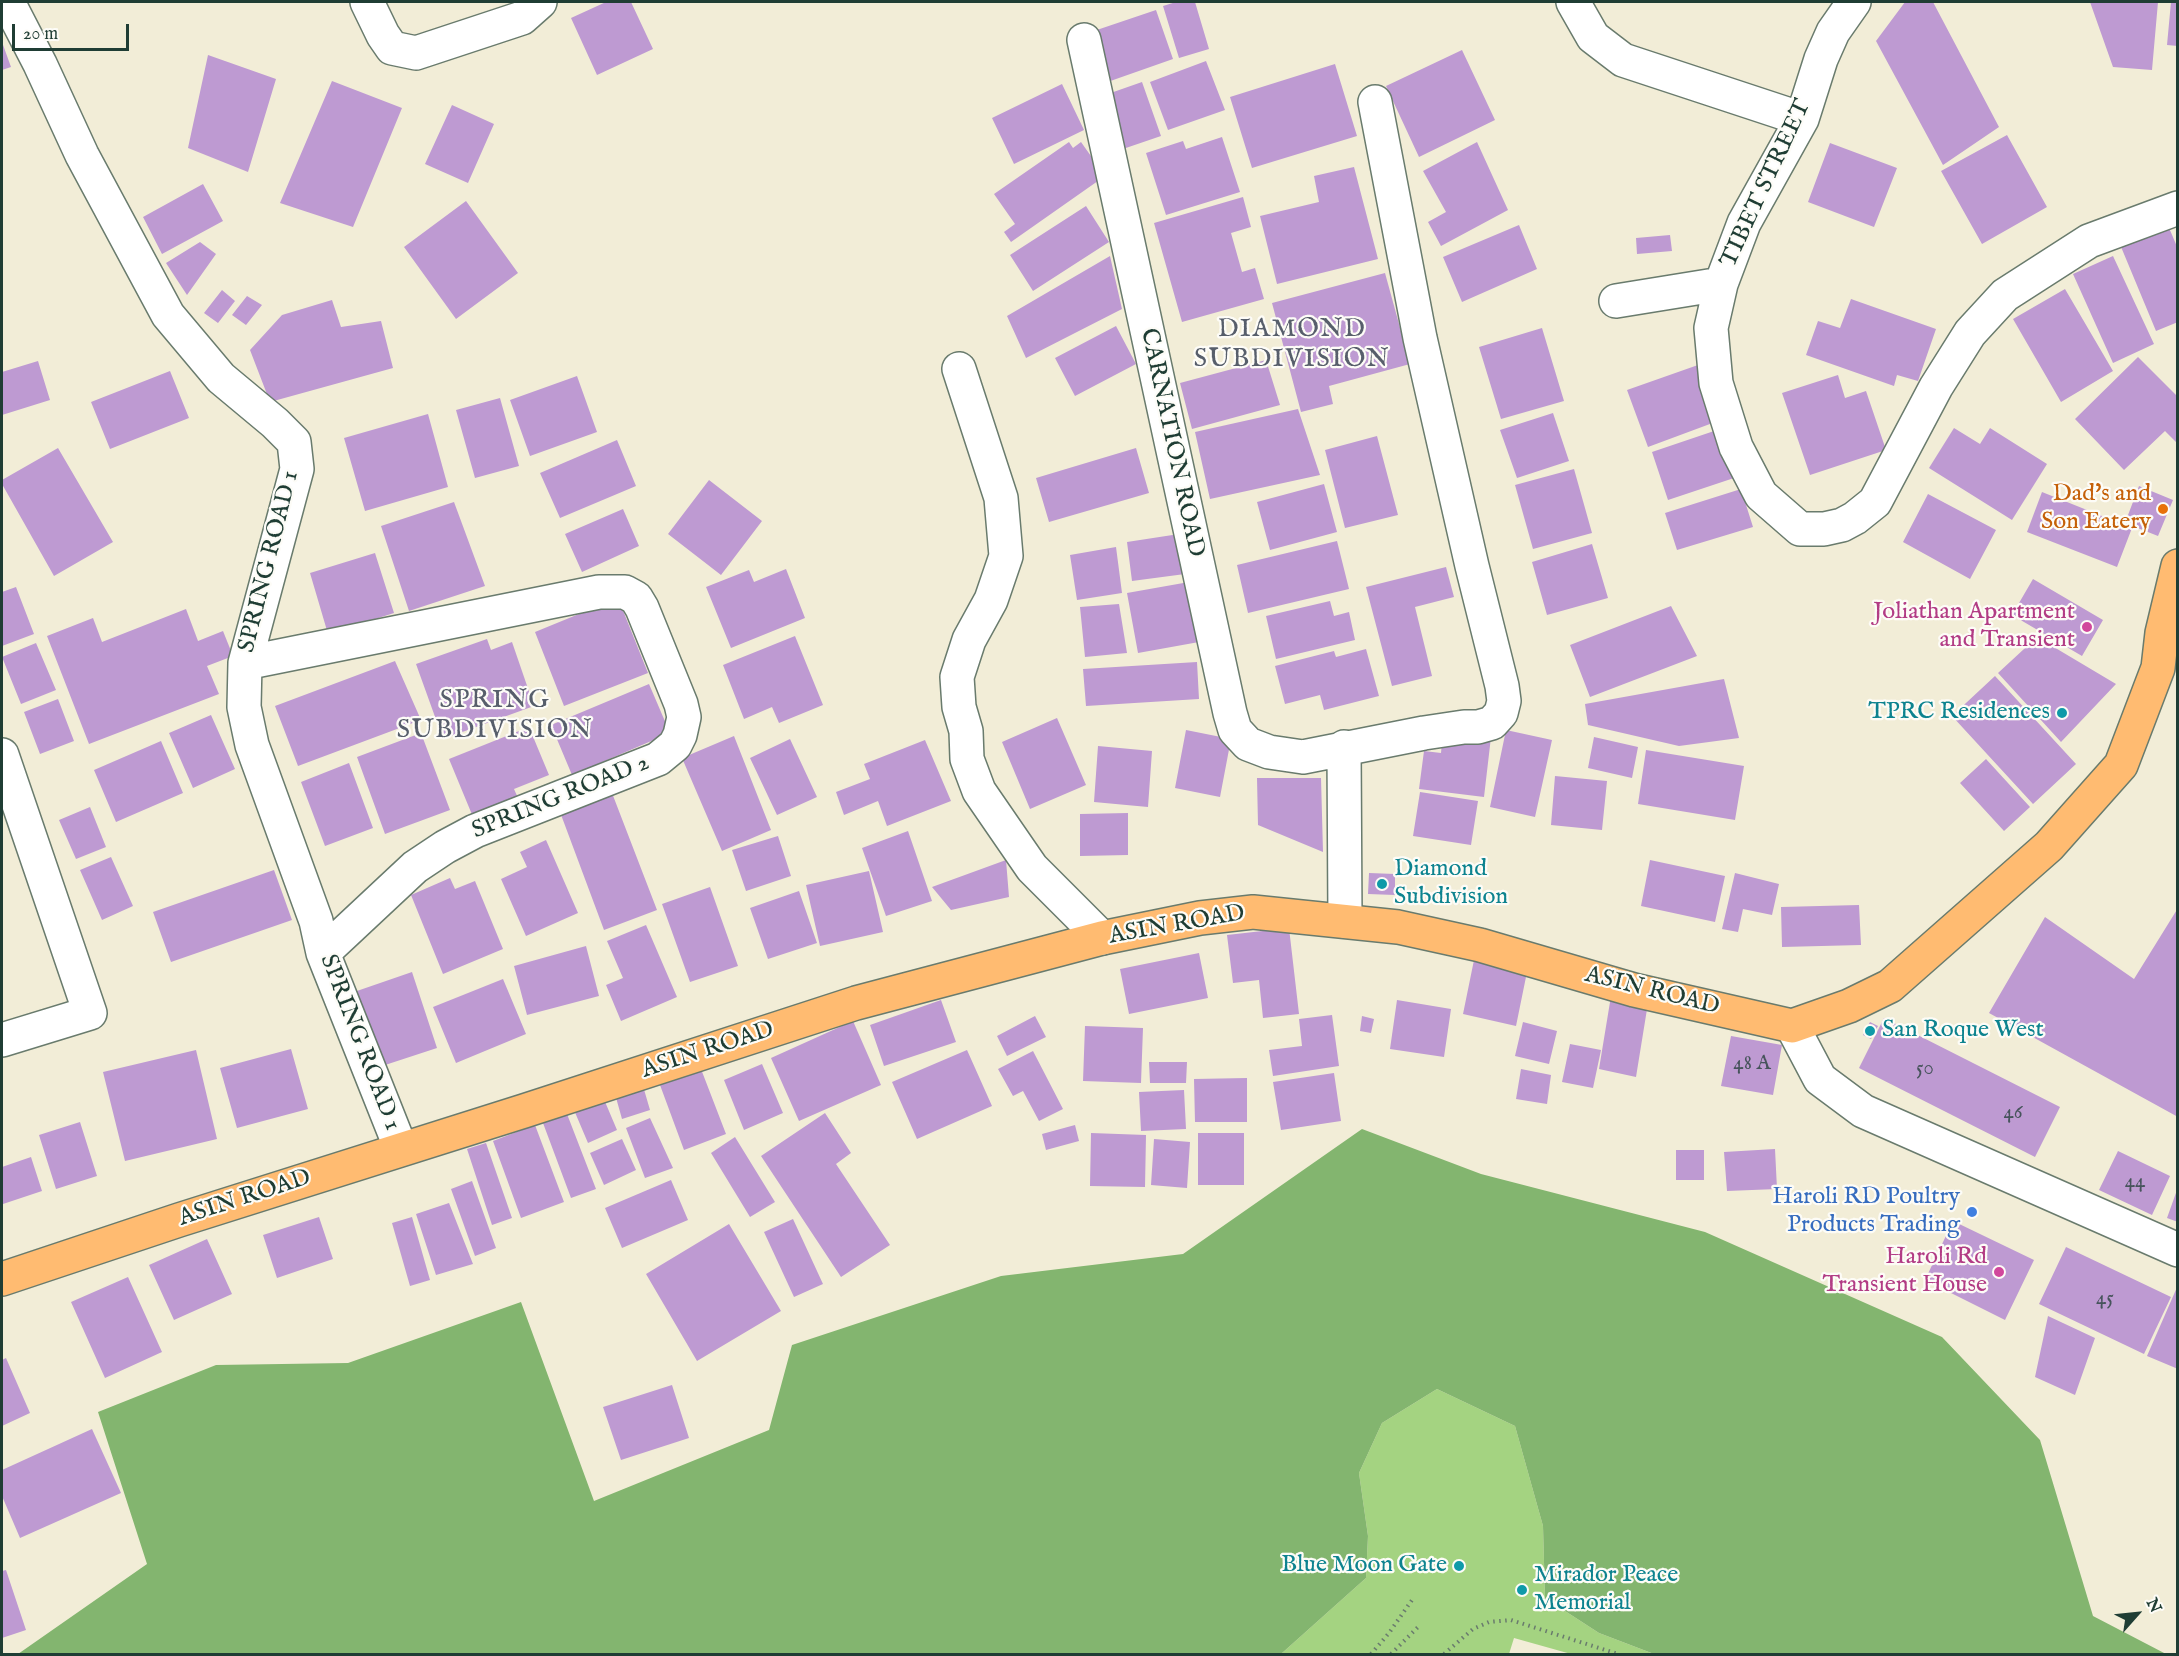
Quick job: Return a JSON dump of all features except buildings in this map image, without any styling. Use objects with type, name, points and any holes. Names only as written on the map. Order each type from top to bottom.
[{"type":"main road","points":[[1792,1026],[1849,1006],[1890,986],[2049,846],[2121,765],[2158,668],[2162,633],[2178,566]]},
{"type":"main road","name":"ASIN ROAD","points":[[2,1279],[856,1003],[1102,938],[1200,918],[1253,912],[1398,927],[1480,945],[1634,990],[1792,1026]]},
{"type":"street","name":"SPRING ROAD 1","points":[[8,2],[40,64],[82,155],[168,315],[221,378],[294,442],[297,470],[245,663],[244,707],[252,745],[316,921],[323,953],[401,1149]]},
{"type":"street","points":[[367,2],[392,48],[417,53],[522,18],[540,2]]},
{"type":"street","points":[[1573,2],[1593,37],[1623,60],[1802,119]]},
{"type":"street","name":"TIBET STREET","points":[[1854,2],[1833,32],[1821,59],[1802,119],[1743,223],[1721,284],[1711,328],[1716,383],[1736,447],[1761,495],[1800,529],[1824,529],[1842,525],[1856,518],[1875,502],[1941,378],[1970,333],[2005,295],[2089,241],[2178,208]]},
{"type":"street","name":"CARNATION ROAD","points":[[1083,40],[1221,676],[1235,730],[1248,744],[1269,752],[1303,757],[1344,747],[1464,727],[1478,727],[1492,723],[1501,713],[1504,701],[1495,654],[1472,566],[1420,338],[1375,102]]},
{"type":"street","points":[[1616,301],[1721,284]]},
{"type":"street","points":[[959,369],[1001,498],[1006,556],[991,600],[969,640],[957,677],[959,707],[966,730],[967,759],[979,791],[1032,868],[1102,938]]},
{"type":"street","name":"SPRING ROAD 2","points":[[245,663],[599,592],[625,592],[636,598],[642,608],[681,704],[684,717],[680,735],[675,745],[658,759],[475,831],[446,847],[415,867],[323,953]]},
{"type":"street","points":[[1344,747],[1345,921]]},
{"type":"street","points":[[2,755],[90,1013],[2,1040]]},
{"type":"street","points":[[1792,1026],[1820,1079],[1863,1111],[2178,1251]]},
{"type":"path","points":[[1371,1654],[1412,1600]]},
{"type":"path","points":[[1444,1654],[1473,1629],[1489,1622],[1511,1620],[1618,1654]]},
{"type":"path","points":[[1391,1654],[1419,1625]]},
{"type":"green space","points":[[1362,1129],[1481,1174],[1705,1232],[1942,1337],[2040,1440],[2093,1616],[2166,1654],[1654,1654],[1599,1633],[1545,1598],[1543,1526],[1515,1426],[1437,1389],[1382,1423],[1359,1473],[1368,1536],[1366,1578],[1281,1654],[18,1654],[147,1564],[98,1412],[216,1365],[348,1363],[521,1302],[594,1501],[769,1430],[792,1345],[1001,1276],[1183,1254]]},
{"type":"green space","points":[[1437,1389],[1515,1426],[1543,1526],[1545,1598],[1599,1633],[1654,1654],[1571,1654],[1514,1638],[1509,1654],[1281,1654],[1366,1578],[1368,1536],[1359,1473],[1382,1423]]},
{"type":"place","name":"Dad's and Son Eatery","points":[[2163,509]]},
{"type":"place","name":"Joliathan Apartment and Transient","points":[[2087,627]]},
{"type":"place","name":"TPRC Residences","points":[[2062,713]]},
{"type":"place","name":"Diamond Subdivision","points":[[1382,884]]},
{"type":"place","name":"San Roque West","points":[[1870,1031]]},
{"type":"place","name":"Haroli RD Poultry Products Trading","points":[[1972,1212]]},
{"type":"place","name":"Haroli Rd Transient House","points":[[1999,1272]]},
{"type":"place","name":"Blue Moon Gate","points":[[1459,1566]]},
{"type":"place","name":"Mirador Peace Memorial","points":[[1522,1590]]},
{"type":"district","name":"DIAMOND SUBDIVISION","points":[[1292,346]]},
{"type":"district","name":"SPRING SUBDIVISION","points":[[495,717]]}]
